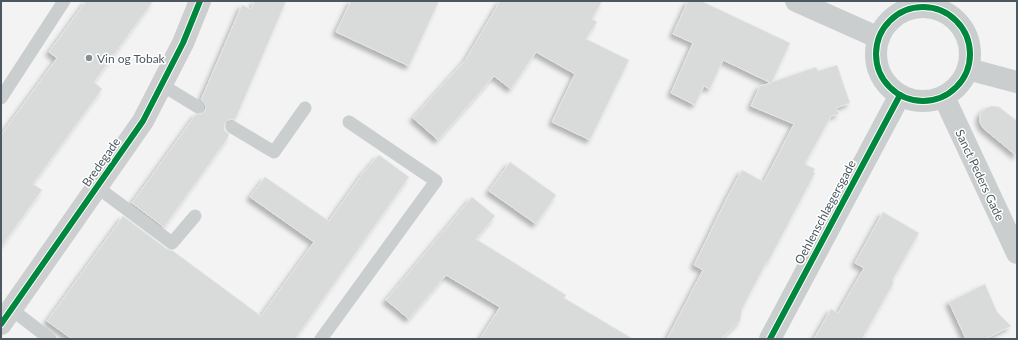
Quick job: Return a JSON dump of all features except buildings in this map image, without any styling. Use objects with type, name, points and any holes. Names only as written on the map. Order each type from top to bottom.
[{"type":"street","name":"Bredegade","points":[[6,316],[142,121],[184,43],[200,1]]},
{"type":"street","points":[[796,1],[879,38]]},
{"type":"street","points":[[938,5],[954,17],[966,32],[971,51],[968,69],[963,80],[954,90],[944,97],[929,101],[914,100],[900,95],[887,84],[879,70],[876,54],[879,38],[888,23],[902,12],[919,6],[938,5]]},
{"type":"street","points":[[968,69],[1017,82]]},
{"type":"street","name":"Oehlenschlægersgade","points":[[770,339],[900,95]]},
{"type":"street","name":"Sanct Peders Gade","points":[[944,97],[1017,253]]},
{"type":"lane","points":[[1,98],[64,1]]},
{"type":"lane","points":[[162,85],[198,107]]},
{"type":"lane","points":[[232,127],[274,152],[305,108]]},
{"type":"lane","points":[[321,339],[436,181],[349,122]]},
{"type":"lane","points":[[97,187],[172,243],[195,216]]},
{"type":"lane","points":[[6,316],[50,339]]},
{"type":"cycle path","points":[[1,324],[143,121],[183,43],[200,1]]},
{"type":"cycle path","points":[[923,7],[941,11],[956,21],[966,36],[970,54],[966,72],[956,87],[941,97],[923,101],[905,97],[890,87],[880,72],[876,54],[880,36],[890,21],[905,11],[923,7]]},
{"type":"cycle path","points":[[770,339],[900,95]]},
{"type":"place","name":"Vin og Tobak","points":[[89,58]]}]
